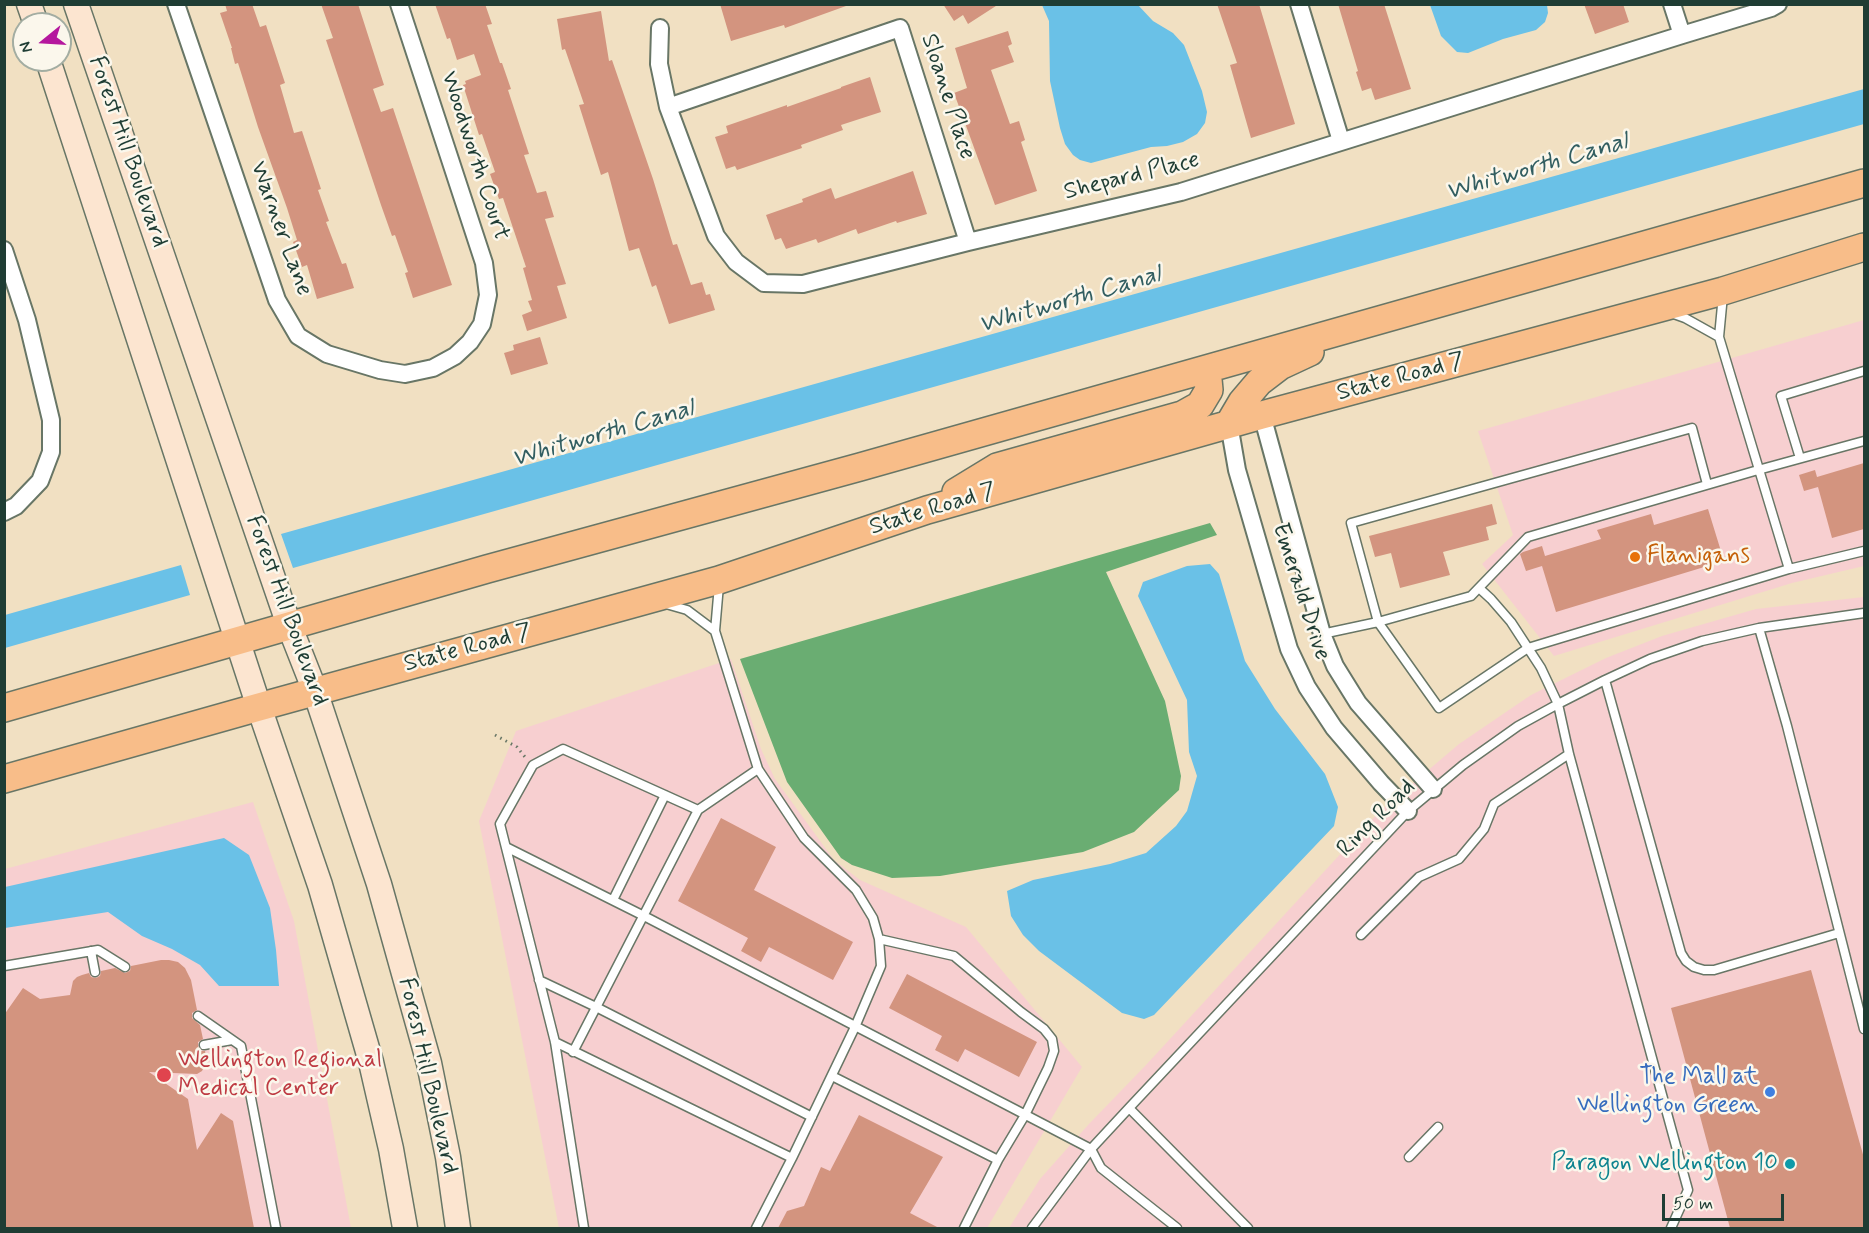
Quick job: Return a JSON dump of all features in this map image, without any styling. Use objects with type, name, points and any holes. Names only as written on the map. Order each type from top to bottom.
[{"type":"main road","name":"Forest Hill Boulevard","points":[[76,4],[289,625],[315,692],[379,884],[429,1063],[448,1157],[458,1228]]},
{"type":"main road","name":"Forest Hill Boulevard","points":[[52,72],[259,706],[320,885],[371,1062],[391,1149],[405,1228]]},
{"type":"main road","points":[[4,708],[498,566],[860,467],[1864,183]]},
{"type":"main road","name":"State Road 7","points":[[4,779],[259,706],[719,580],[927,510],[1229,424],[1724,291],[1864,247]]},
{"type":"main road","points":[[1229,424],[1242,402],[1259,382],[1280,366],[1379,320]]},
{"type":"main road","points":[[927,510],[997,467],[1182,415],[1200,405],[1209,390],[1207,369]]},
{"type":"street","name":"Warner Lane","points":[[176,4],[277,300],[298,336],[327,354],[380,370],[405,374],[433,368],[455,356],[470,342],[482,324]]},
{"type":"street","name":"Woodworth Court","points":[[399,4],[484,263],[488,295],[482,324]]},
{"type":"street","points":[[1299,4],[1341,141]]},
{"type":"street","points":[[1672,4],[1682,34]]},
{"type":"street","name":"Shepard Place","points":[[660,28],[659,64],[668,107],[716,236],[736,262],[764,283],[803,284],[1181,192],[1682,34],[1772,8],[1778,4]]},
{"type":"street","name":"Sloane Place","points":[[668,107],[900,28],[968,242]]},
{"type":"street","points":[[4,250],[27,320],[51,420],[51,452],[40,481],[16,506],[4,512]]},
{"type":"street","name":"Emerald Drive","points":[[1262,415],[1322,634],[1335,666],[1358,703],[1433,789]]},
{"type":"street","name":"Emerald Drive","points":[[1229,424],[1237,470],[1276,607],[1307,687],[1334,728],[1408,811]]},
{"type":"lane","points":[[1724,291],[1719,337],[1789,570]]},
{"type":"lane","points":[[1658,309],[1685,318],[1719,337]]},
{"type":"lane","points":[[1800,458],[1781,396],[1864,371]]},
{"type":"lane","points":[[1707,484],[1692,428],[1352,523],[1378,622],[1439,708],[1528,648],[1789,570],[1864,551]]},
{"type":"lane","points":[[1322,634],[1378,622],[1471,596],[1528,537],[1864,441]]},
{"type":"lane","points":[[719,580],[715,632],[758,769],[804,838],[856,890],[873,918],[879,939],[881,966],[812,1118],[756,1228]]},
{"type":"lane","points":[[1479,588],[1504,614],[1528,648],[1541,668],[1558,704],[1569,754],[1688,1190],[1671,1228]]},
{"type":"lane","points":[[645,600],[687,610],[715,632]]},
{"type":"lane","name":"Ring Road","points":[[1032,1228],[1091,1149],[1129,1108],[1408,811],[1463,765],[1518,726],[1650,659],[1702,641],[1760,628],[1864,613]]},
{"type":"lane","points":[[1760,628],[1864,1029]]},
{"type":"lane","points":[[1605,680],[1681,953],[1686,961],[1694,967],[1714,970],[1839,933]]},
{"type":"lane","points":[[584,1228],[555,1042],[500,824],[533,765],[563,749],[698,810]]},
{"type":"lane","points":[[1361,935],[1419,877],[1459,859],[1484,829],[1494,804],[1569,754]]},
{"type":"lane","points":[[573,1052],[698,810],[758,769]]},
{"type":"lane","points":[[613,900],[666,795]]},
{"type":"lane","points":[[506,847],[644,916],[1091,1149],[1101,1168],[1177,1228]]},
{"type":"lane","points":[[879,939],[954,956],[1044,1029],[1052,1039],[1054,1051],[1048,1068],[964,1228]]},
{"type":"lane","points":[[4,966],[98,950],[125,967]]},
{"type":"lane","points":[[91,951],[95,972]]},
{"type":"lane","points":[[539,980],[812,1118]]},
{"type":"lane","points":[[198,1016],[241,1046],[276,1228]]},
{"type":"lane","points":[[204,1045],[232,1040]]},
{"type":"lane","points":[[555,1042],[792,1158]]},
{"type":"lane","points":[[832,1076],[998,1160]]},
{"type":"lane","points":[[1129,1108],[1248,1228]]},
{"type":"lane","points":[[1408,1157],[1438,1127]]},
{"type":"path","points":[[495,735],[517,747],[528,761]]},
{"type":"shaded area","points":[[1864,320],[1864,566],[1792,583],[1554,656],[1482,564],[1513,535],[1478,431]]},
{"type":"shaded area","name":"The Mall at Wellington Green","points":[[1864,597],[1864,1228],[1009,1228],[1040,1179],[1088,1125],[1379,812],[1459,744],[1531,695],[1606,658],[1662,636],[1756,609]]},
{"type":"shaded area","points":[[731,659],[761,749],[775,779],[834,860],[860,880],[966,927],[1082,1067],[987,1228],[559,1228],[479,821],[516,731]]},
{"type":"shaded area","name":"Wellington Regional Medical Center","points":[[253,802],[294,921],[351,1228],[5,1228],[5,869]]},
{"type":"green space","points":[[1210,523],[1217,535],[1106,572],[1165,701],[1181,776],[1179,790],[1134,832],[1083,852],[940,876],[892,878],[852,865],[841,858],[787,782],[740,659]]},
{"type":"water","points":[[1042,5],[1138,5],[1153,21],[1173,33],[1184,45],[1202,91],[1207,112],[1205,123],[1197,134],[1183,142],[1151,147],[1091,163],[1073,155],[1065,144],[1060,128],[1050,81],[1049,21]]},
{"type":"water","points":[[1430,5],[1547,5],[1548,13],[1545,22],[1536,30],[1503,39],[1468,53],[1457,52],[1441,36]]},
{"type":"water","points":[[1864,89],[1864,124],[293,568],[281,534]]},
{"type":"water","points":[[1210,564],[1219,574],[1245,661],[1275,709],[1325,774],[1338,807],[1334,826],[1154,1015],[1144,1019],[1122,1013],[1039,951],[1023,935],[1011,916],[1007,891],[1033,880],[1110,864],[1146,853],[1176,826],[1187,811],[1197,776],[1189,752],[1187,700],[1138,596],[1143,582],[1187,566]]},
{"type":"water","points":[[181,565],[190,595],[5,648],[5,615]]},
{"type":"water","points":[[224,838],[249,855],[270,908],[279,986],[219,986],[200,965],[142,936],[108,912],[5,928],[5,887]]},
{"type":"building","points":[[225,4],[252,4],[260,27],[266,25],[285,83],[280,85],[294,133],[302,131],[321,189],[318,190],[329,221],[326,222],[342,264],[346,263],[354,288],[317,299],[307,265],[302,267],[293,242],[297,240],[287,208],[238,63],[235,64],[220,13],[227,11]]},
{"type":"building","points":[[321,4],[358,4],[384,85],[373,89],[381,112],[393,108],[452,285],[413,298],[405,273],[408,272],[381,205],[326,40],[333,38]]},
{"type":"building","points":[[435,4],[485,4],[492,24],[487,25],[511,89],[508,90],[529,154],[524,155],[537,193],[546,191],[554,217],[545,219],[566,284],[557,286],[567,318],[527,331],[522,315],[532,311],[528,301],[532,300],[523,268],[526,267],[503,198],[499,199],[490,174],[495,172],[482,134],[479,135],[463,85],[466,84],[465,81],[481,75],[474,54],[457,60]]},
{"type":"building","points":[[720,4],[845,4],[846,6],[785,28],[784,25],[731,41]]},
{"type":"building","points":[[943,4],[999,4],[968,24],[963,15],[954,21]]},
{"type":"building","points":[[1217,4],[1259,4],[1295,124],[1251,138],[1230,65],[1237,63]]},
{"type":"building","points":[[1338,4],[1384,4],[1411,89],[1375,100],[1371,88],[1362,91]]},
{"type":"building","points":[[1584,4],[1623,4],[1629,22],[1595,34]]},
{"type":"building","points":[[601,11],[609,61],[612,60],[673,245],[677,244],[691,285],[702,282],[706,295],[710,294],[715,310],[669,324],[656,285],[652,287],[639,248],[629,251],[608,172],[601,175],[579,105],[584,104],[565,49],[562,50],[557,19]]},
{"type":"building","points":[[1008,31],[1012,44],[1008,46],[1014,62],[991,70],[1010,124],[1019,121],[1025,140],[1021,142],[1037,191],[995,205],[954,93],[967,88],[955,48]]},
{"type":"building","points":[[870,77],[881,112],[841,125],[843,130],[801,145],[802,148],[737,170],[735,166],[726,169],[715,137],[728,133],[726,126]]},
{"type":"building","points":[[913,171],[927,214],[897,223],[896,221],[858,234],[856,229],[818,243],[816,239],[786,249],[781,238],[775,240],[766,215],[803,202],[802,199],[831,188],[835,199]]},
{"type":"building","points":[[540,337],[548,364],[511,375],[504,353],[514,350],[513,345]]},
{"type":"building","points":[[1864,463],[1864,529],[1832,538],[1818,487],[1804,491],[1799,475],[1815,470],[1817,477]]},
{"type":"building","points":[[1492,504],[1497,524],[1486,527],[1489,540],[1443,552],[1450,575],[1400,588],[1391,553],[1375,557],[1369,536]]},
{"type":"building","points":[[1708,509],[1724,561],[1556,612],[1542,566],[1526,571],[1520,554],[1542,546],[1545,556],[1601,539],[1597,530],[1651,514],[1654,525]]},
{"type":"building","points":[[721,818],[776,847],[754,890],[853,942],[833,980],[769,947],[761,962],[741,951],[748,938],[678,901]]},
{"type":"building","points":[[161,960],[178,962],[185,968],[191,980],[197,1010],[192,1013],[192,1018],[200,1025],[203,1039],[198,1042],[198,1047],[201,1051],[205,1051],[207,1060],[202,1071],[197,1074],[149,1072],[188,1099],[197,1150],[221,1113],[233,1121],[254,1228],[4,1228],[4,1015],[23,988],[40,999],[70,995],[73,981],[82,975],[89,973],[91,977],[96,978],[100,976],[101,971],[115,968],[125,973],[130,971],[131,966]]},
{"type":"building","name":"The Mall at Wellington Green","points":[[1811,970],[1864,1158],[1864,1228],[1730,1228],[1671,1008]]},
{"type":"building","points":[[907,974],[1037,1042],[1019,1077],[965,1049],[958,1062],[935,1050],[942,1036],[889,1008]]},
{"type":"building","points":[[859,1115],[943,1157],[910,1213],[939,1228],[778,1228],[787,1211],[804,1206],[821,1167],[830,1171]]},
{"type":"place","name":"Flanigans","points":[[1635,557]]},
{"type":"place","name":"Wellington Regional Medical Center","points":[[164,1075]]},
{"type":"place","name":"The Mall at Wellington Green","points":[[1770,1092]]},
{"type":"place","name":"Paragon Wellington 10","points":[[1790,1164]]},
{"type":"water label","name":"Whitworth Canal","points":[[1537,168]]},
{"type":"water label","name":"Whitworth Canal","points":[[1070,301]]},
{"type":"water label","name":"Whitworth Canal","points":[[603,435]]}]
